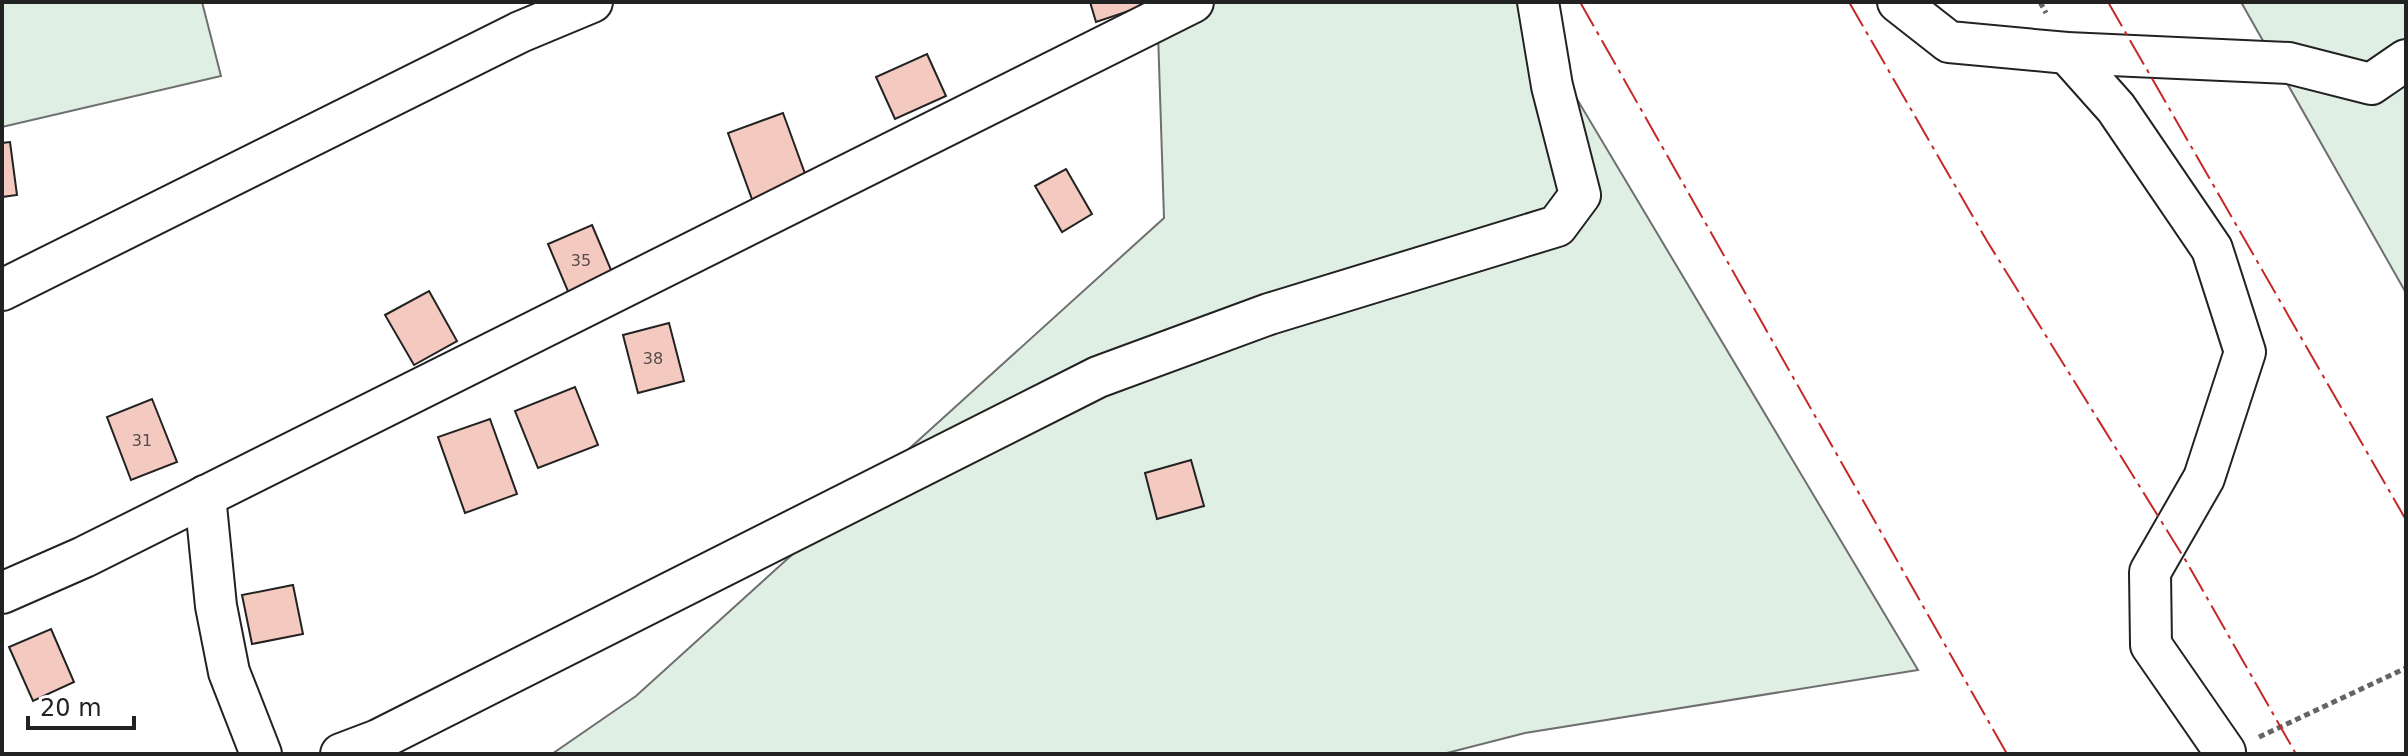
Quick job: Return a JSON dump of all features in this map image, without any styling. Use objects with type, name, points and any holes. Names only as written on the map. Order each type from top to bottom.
[{"type":"street","points":[[2,290],[520,32],[592,2]]},
{"type":"street","points":[[2,593],[84,557],[1193,2]]},
{"type":"street","points":[[341,754],[378,740],[1098,377],[1269,314],[1557,226],[1580,195],[1552,86],[1538,2]]},
{"type":"street","points":[[1898,2],[1949,42],[2067,53],[2289,63],[2371,84],[2406,60]]},
{"type":"street","points":[[2067,53],[2116,108],[2212,249],[2245,352],[2204,478],[2150,572],[2151,645],[2224,753]]},
{"type":"street","points":[[205,496],[216,606],[229,672],[261,754]]},
{"type":"path","points":[[2224,753],[2406,668]]},
{"type":"green space","points":[[2,2],[202,2],[221,76],[2,127]]},
{"type":"green space","points":[[1157,2],[1519,2],[1918,670],[1525,733],[1443,754],[552,754],[636,696],[1164,218]]},
{"type":"green space","points":[[2241,2],[2406,2],[2406,293]]},
{"type":"building","points":[[1090,2],[1139,2],[1141,7],[1096,22]]},
{"type":"building","points":[[927,54],[946,96],[895,119],[876,77]]},
{"type":"building","points":[[783,113],[808,182],[753,202],[728,133]]},
{"type":"building","points":[[10,142],[17,195],[2,197],[2,143]]},
{"type":"building","points":[[1066,169],[1092,214],[1062,232],[1035,186]]},
{"type":"building","points":[[592,225],[614,277],[570,296],[548,244]]},
{"type":"building","points":[[429,291],[457,341],[414,365],[385,315]]},
{"type":"building","points":[[669,323],[684,381],[638,393],[623,335]]},
{"type":"building","points":[[575,387],[598,445],[538,468],[515,411]]},
{"type":"building","points":[[152,399],[177,462],[131,480],[107,417]]},
{"type":"building","points":[[490,419],[517,494],[465,513],[438,437]]},
{"type":"building","points":[[1191,460],[1204,506],[1157,519],[1145,473]]},
{"type":"building","points":[[293,585],[303,634],[252,644],[242,595]]},
{"type":"building","points":[[51,629],[74,682],[33,701],[9,647]]},
{"type":"power","points":[[1580,2],[2007,754]]},
{"type":"power","points":[[1849,2],[1987,241],[2186,561],[2296,754]]},
{"type":"power","points":[[2108,2],[2406,520]]}]
